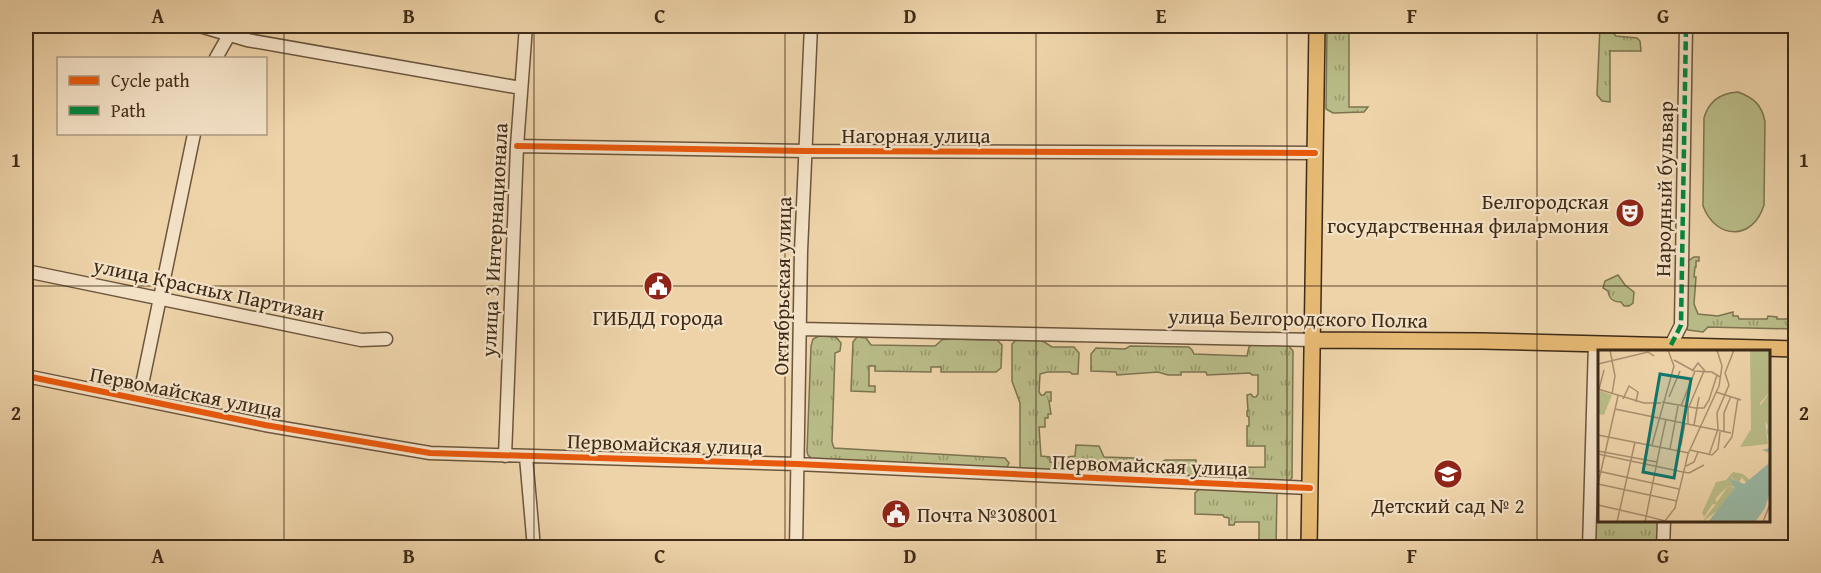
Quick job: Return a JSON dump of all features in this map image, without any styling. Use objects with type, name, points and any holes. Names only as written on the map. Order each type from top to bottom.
[{"type":"main road","points":[[1309,548],[1317,26]]},
{"type":"main road","name":"улица Белгородского Полка","points":[[1312,340],[1595,343],[1671,348],[1796,349]]},
{"type":"street","points":[[200,26],[247,40],[521,88]]},
{"type":"street","name":"улица 3 Интернационала","points":[[505,456],[517,146],[526,26]]},
{"type":"street","name":"Октябрьская улица","points":[[796,548],[801,251],[811,26]]},
{"type":"street","name":"Народный бульвар","points":[[1671,348],[1681,325],[1686,26]]},
{"type":"street","points":[[217,57],[229,35]]},
{"type":"street","points":[[139,399],[194,135]]},
{"type":"street","name":"Нагорная улица","points":[[517,146],[806,151],[1315,153]]},
{"type":"street","name":"улица Красных Партизан","points":[[26,271],[361,340],[386,339]]},
{"type":"street","name":"улица Белгородского Полка","points":[[801,329],[1312,340]]},
{"type":"street","points":[[1589,548],[1595,343]]},
{"type":"street","name":"Первомайская улица","points":[[26,376],[265,425],[430,453],[797,464],[1310,488]]},
{"type":"street","points":[[526,457],[534,548]]},
{"type":"street","points":[[1663,548],[1664,522]]},
{"type":"green space","points":[[1327,26],[1349,26],[1349,107],[1368,107],[1364,112],[1333,113],[1326,109]]},
{"type":"green space","points":[[1600,26],[1612,26],[1616,36],[1637,38],[1640,41],[1641,51],[1610,51],[1610,102],[1602,101],[1597,95]]},
{"type":"green space","points":[[1738,92],[1756,103],[1762,111],[1765,122],[1764,205],[1759,217],[1752,225],[1734,232],[1716,225],[1703,206],[1704,118],[1712,102],[1726,94]]},
{"type":"green space","points":[[1699,257],[1699,261],[1696,261],[1694,277],[1696,277],[1694,304],[1698,314],[1718,316],[1733,312],[1733,316],[1738,316],[1739,319],[1767,319],[1768,316],[1777,317],[1777,319],[1795,319],[1795,329],[1708,327],[1703,332],[1688,330],[1686,327],[1688,261]]},
{"type":"green space","points":[[1618,275],[1634,292],[1633,303],[1629,306],[1612,300],[1608,291],[1603,288],[1605,281]]},
{"type":"green space","points":[[819,336],[836,337],[841,343],[840,351],[835,353],[832,442],[834,448],[1005,458],[1009,463],[1006,469],[813,460],[807,452],[811,346],[813,339]]},
{"type":"green space","points":[[857,337],[866,338],[871,345],[935,346],[943,339],[997,340],[1002,345],[1001,368],[996,372],[941,372],[941,367],[931,367],[931,372],[875,371],[875,366],[869,366],[869,386],[875,386],[875,392],[851,391],[853,342]]},
{"type":"green space","points":[[1017,339],[1041,340],[1052,347],[1074,347],[1079,353],[1078,374],[1047,372],[1040,374],[1039,392],[1044,395],[1046,392],[1051,392],[1051,401],[1049,401],[1051,414],[1045,418],[1045,427],[1039,427],[1041,456],[1050,457],[1050,462],[1062,463],[1068,461],[1068,457],[1075,456],[1076,445],[1099,446],[1104,457],[1135,458],[1141,461],[1144,467],[1139,475],[1020,468],[1020,403],[1012,381],[1012,344]]},
{"type":"green space","points":[[1253,344],[1288,345],[1293,351],[1292,478],[1289,481],[1161,476],[1157,471],[1159,464],[1165,460],[1196,460],[1196,468],[1265,467],[1265,446],[1247,446],[1249,417],[1247,416],[1247,395],[1251,394],[1256,397],[1258,394],[1258,375],[1250,373],[1207,375],[1206,372],[1181,372],[1181,375],[1168,375],[1158,372],[1117,375],[1116,372],[1091,371],[1091,354],[1096,348],[1189,347],[1194,354],[1247,356],[1249,347]]},
{"type":"green space","points":[[1598,402],[1598,522],[1663,522],[1662,547],[1594,548]]},
{"type":"green space","points":[[1200,488],[1277,491],[1276,547],[1259,547],[1259,522],[1235,522],[1234,525],[1229,525],[1229,518],[1223,515],[1195,514],[1195,493]]},
{"type":"marked path","points":[[1671,345],[1681,325],[1686,26]]},
{"type":"cycle path","points":[[517,146],[806,151],[1315,153]]},
{"type":"cycle path","points":[[26,376],[265,425],[430,453],[797,464],[1310,488]]},
{"type":"place","name":"Белгородская государственная филармония","points":[[1630,213]]},
{"type":"place","name":"ГИБДД города","points":[[658,286]]},
{"type":"place","name":"Детский сад № 2","points":[[1448,474]]},
{"type":"place","name":"Почта №308001","points":[[896,514]]}]
